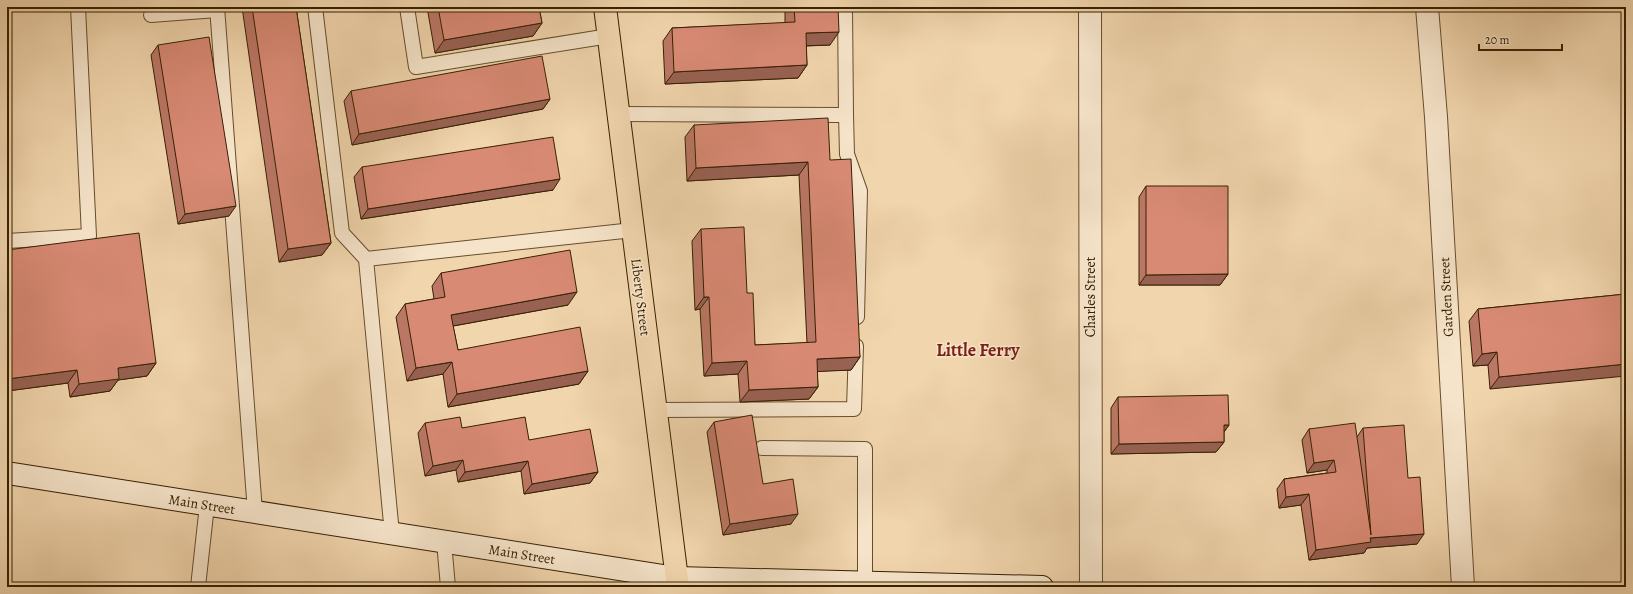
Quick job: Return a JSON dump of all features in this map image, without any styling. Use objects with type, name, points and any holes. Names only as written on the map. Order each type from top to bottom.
[{"type":"main road","name":"Liberty Street","points":[[605,7],[677,583]]},
{"type":"street","name":"Charles Street","points":[[1090,7],[1091,587]]},
{"type":"street","name":"Garden Street","points":[[1427,7],[1437,133],[1463,587]]},
{"type":"street","name":"Main Street","points":[[7,473],[444,542],[677,583],[865,583],[1042,587]]},
{"type":"lane","points":[[7,241],[89,236],[78,7]]},
{"type":"lane","points":[[315,7],[342,233],[366,259],[392,534]]},
{"type":"lane","points":[[407,7],[416,67],[609,36]]},
{"type":"lane","points":[[655,410],[854,409],[860,191],[847,154],[845,7]]},
{"type":"lane","points":[[151,15],[217,9],[255,512]]},
{"type":"lane","points":[[618,114],[846,115]]},
{"type":"lane","points":[[366,259],[633,230]]},
{"type":"lane","points":[[762,448],[865,449],[865,583]]},
{"type":"lane","points":[[198,587],[207,505]]},
{"type":"lane","points":[[444,542],[448,587]]},
{"type":"building","points":[[252,7],[296,7],[331,243],[288,249]]},
{"type":"building","points":[[438,7],[539,7],[542,23],[444,40]]},
{"type":"building","points":[[794,7],[838,7],[839,32],[806,33],[807,65],[674,72],[672,28],[795,22]]},
{"type":"building","points":[[209,37],[236,206],[185,214],[158,45]]},
{"type":"building","points":[[542,56],[550,99],[359,134],[351,91]]},
{"type":"building","points":[[828,118],[830,160],[851,159],[860,357],[817,359],[818,387],[749,390],[747,361],[712,363],[709,297],[704,297],[701,229],[744,227],[747,293],[753,293],[755,345],[816,342],[808,162],[696,168],[694,125]]},
{"type":"building","points":[[553,137],[560,179],[368,209],[362,167]]},
{"type":"building","points":[[1146,186],[1228,186],[1228,274],[1146,275]]},
{"type":"building","points":[[139,233],[156,363],[118,368],[119,379],[79,384],[77,370],[7,379],[7,250]]},
{"type":"building","points":[[570,250],[577,292],[451,315],[458,350],[580,327],[588,371],[457,394],[452,362],[416,368],[405,304],[445,297],[441,273]]},
{"type":"building","points":[[1626,294],[1626,364],[1499,377],[1497,352],[1482,354],[1478,309]]},
{"type":"building","points":[[1228,395],[1229,425],[1224,425],[1224,442],[1119,444],[1118,397]]},
{"type":"building","points":[[752,415],[763,484],[793,479],[798,514],[730,524],[714,422]]},
{"type":"building","points":[[460,417],[462,428],[525,417],[529,440],[590,429],[598,472],[532,484],[528,461],[465,472],[463,460],[433,466],[425,423]]},
{"type":"building","points":[[1355,423],[1371,535],[1363,428],[1404,425],[1408,478],[1420,477],[1424,534],[1370,538],[1371,542],[1316,550],[1309,494],[1286,497],[1284,479],[1336,472],[1334,460],[1314,463],[1309,429]]},
{"type":"district","name":"Little Ferry","points":[[978,350]]}]
